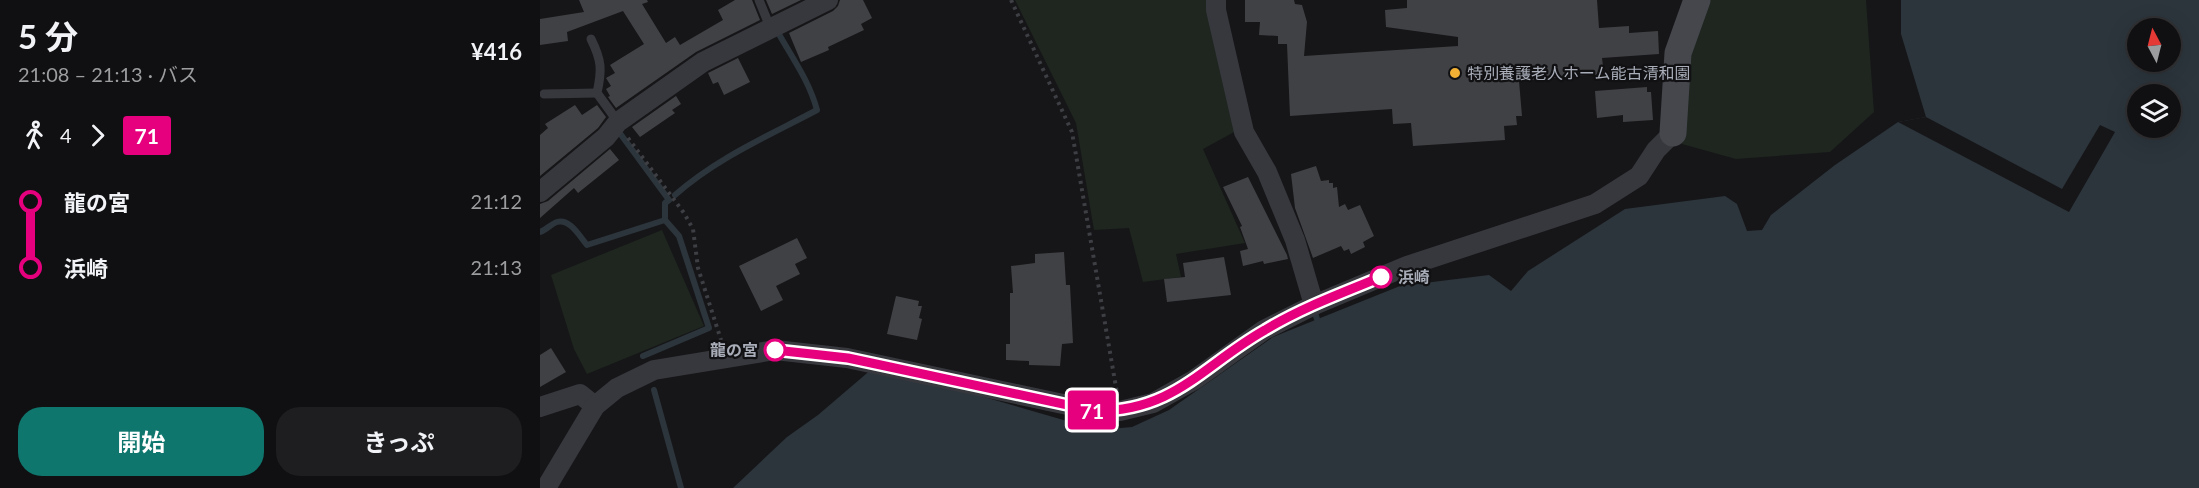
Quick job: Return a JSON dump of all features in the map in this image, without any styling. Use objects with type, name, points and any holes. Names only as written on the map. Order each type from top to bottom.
[{"type":"street","points":[[540,192],[606,137],[618,122],[703,62],[828,0]]},
{"type":"street","points":[[1216,0],[1216,10],[1244,132],[1271,182],[1295,240],[1314,305]]},
{"type":"street","points":[[546,488],[596,406],[617,388],[654,370],[775,350],[848,358],[1096,411],[1120,411],[1153,403],[1194,380],[1264,330],[1314,305],[1407,266],[1595,204],[1639,176],[1656,150],[1673,132],[1678,53],[1697,0]]},
{"type":"street","points":[[540,407],[580,394],[596,406]]},
{"type":"lane","points":[[759,0],[770,27]]},
{"type":"lane","points":[[591,39],[599,55],[602,70],[597,93],[618,122]]},
{"type":"lane","points":[[544,94],[597,93]]},
{"type":"path","points":[[1011,0],[1072,132],[1120,411]]},
{"type":"path","points":[[618,122],[684,213],[693,229],[698,268],[727,358]]},
{"type":"shaded area","points":[[1015,0],[1210,0],[1236,131],[1203,149],[1245,243],[1176,254],[1181,277],[1143,282],[1129,228],[1094,230],[1076,123]]},
{"type":"shaded area","points":[[1708,0],[1866,0],[1874,112],[1830,152],[1736,159],[1682,144],[1685,125],[1686,60]]},
{"type":"shaded area","points":[[1901,0],[2199,0],[2199,488],[733,488],[787,437],[818,415],[873,368],[936,383],[1098,430],[1132,427],[1169,410],[1273,337],[1400,286],[1489,275],[1511,291],[1528,271],[1625,209],[1725,196],[1737,204],[1747,231],[1762,230],[1771,215],[1835,165],[1898,122],[1926,117],[1901,34]]},
{"type":"shaded area","points":[[662,230],[704,326],[587,374],[574,349],[551,275]]},
{"type":"pier","points":[[1926,117],[2062,189],[2100,125],[2115,132],[2069,212],[1898,122]]},
{"type":"building","points":[[579,0],[647,0],[648,2],[642,4],[666,43],[675,37],[680,45],[723,20],[718,10],[735,0],[752,0],[760,20],[696,52],[616,108],[608,97],[610,96],[606,89],[611,86],[606,78],[615,73],[610,65],[644,44],[623,11],[567,32],[568,41],[540,45],[540,19],[584,12]]},
{"type":"building","points":[[766,0],[801,0],[772,14]]},
{"type":"building","points":[[840,0],[863,0],[872,18],[861,24],[864,30],[828,47],[829,50],[801,62],[789,33],[833,11]]},
{"type":"building","points":[[1245,0],[1294,0],[1295,4],[1302,5],[1307,22],[1304,56],[1458,46],[1458,37],[1386,27],[1385,10],[1407,8],[1407,0],[1597,0],[1599,28],[1629,26],[1629,33],[1658,31],[1659,54],[1602,58],[1604,74],[1519,81],[1522,116],[1516,116],[1517,125],[1504,126],[1505,140],[1413,146],[1411,123],[1393,124],[1392,109],[1290,116],[1287,44],[1278,44],[1278,36],[1259,35],[1260,22],[1245,22]]},
{"type":"building","points":[[738,58],[750,82],[724,95],[718,82],[713,84],[708,73]]},
{"type":"building","points":[[1647,87],[1647,92],[1651,92],[1653,120],[1623,122],[1623,115],[1597,118],[1595,91]]},
{"type":"building","points":[[676,96],[681,104],[672,110],[675,113],[640,137],[632,127]]},
{"type":"building","points":[[575,105],[582,115],[597,105],[606,117],[598,128],[540,176],[540,135],[548,128],[545,124]]},
{"type":"building","points":[[610,149],[619,160],[578,193],[574,188],[540,218],[540,204],[548,201]]},
{"type":"building","points":[[1316,166],[1321,181],[1329,180],[1329,183],[1333,183],[1333,188],[1337,187],[1339,207],[1345,204],[1348,210],[1360,205],[1374,236],[1363,242],[1365,247],[1351,254],[1349,249],[1344,251],[1341,246],[1313,258],[1295,208],[1291,174]]},
{"type":"building","points":[[1248,177],[1288,259],[1264,264],[1263,261],[1243,266],[1240,251],[1248,249],[1240,227],[1242,226],[1223,187]]},
{"type":"building","points":[[797,238],[807,258],[795,264],[800,274],[776,286],[783,300],[761,311],[739,266]]},
{"type":"building","points":[[1064,252],[1066,285],[1070,285],[1073,343],[1062,344],[1060,366],[1029,365],[1029,361],[1006,360],[1006,344],[1010,344],[1010,293],[1013,293],[1011,266],[1035,263],[1035,254]]},
{"type":"building","points":[[1224,257],[1231,295],[1167,302],[1164,279],[1185,277],[1183,263]]},
{"type":"building","points":[[896,296],[919,301],[918,306],[922,306],[919,318],[922,319],[917,340],[887,334]]},
{"type":"building","points":[[551,348],[566,372],[540,387],[540,355]]},
{"type":"waterway","points":[[675,195],[725,159],[817,110],[804,78],[776,29]]},
{"type":"waterway","points":[[619,132],[669,200],[665,203],[665,220],[679,236],[709,328],[643,356]]},
{"type":"waterway","points":[[540,232],[557,222],[566,223],[587,245],[665,220]]},
{"type":"waterway","points":[[1315,313],[1317,319]]},
{"type":"waterway","points":[[654,390],[681,488]]},
{"type":"bus line","name":"71","points":[[775,350],[848,358],[1096,411],[1120,411],[1153,403],[1194,380],[1264,330],[1314,305],[1381,277]]},
{"type":"place","name":"特別養護老人ホーム能古清和園","points":[[1455,73]]},
{"type":"place","name":"浜崎","points":[[1381,277]]},
{"type":"place","name":"龍の宮","points":[[775,350]]}]
